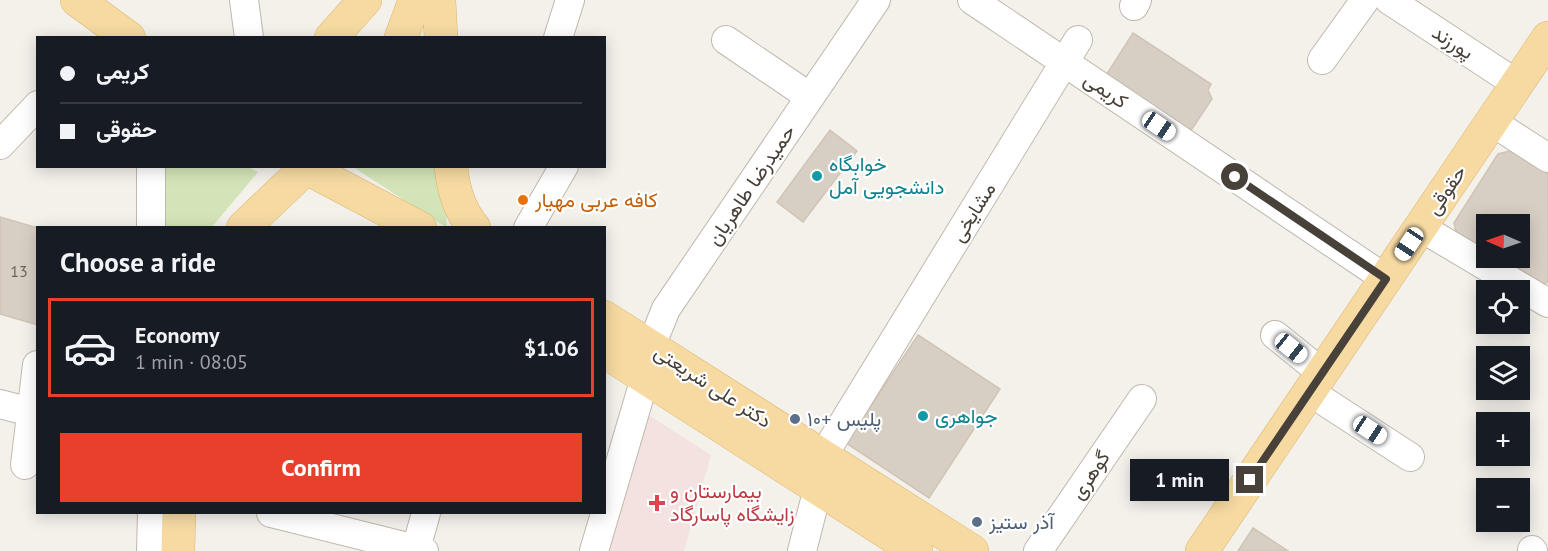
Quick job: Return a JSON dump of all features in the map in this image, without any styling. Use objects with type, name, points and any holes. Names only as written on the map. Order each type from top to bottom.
[{"type":"main road","points":[[77,0],[114,33]]},
{"type":"main road","points":[[334,36],[365,0]]},
{"type":"main road","points":[[402,36],[415,0]]},
{"type":"main road","points":[[440,0],[441,36]]},
{"type":"main road","name":"حقوقی","points":[[1202,551],[1548,38]]},
{"type":"main road","points":[[245,226],[305,168]]},
{"type":"main road","points":[[308,168],[416,226]]},
{"type":"main road","points":[[451,168],[455,195],[464,216],[472,226]]},
{"type":"main road","name":"دکتر علی شریعتی","points":[[606,318],[972,551]]},
{"type":"main road","name":"دکتر علی شریعتی","points":[[606,352],[916,551]]},
{"type":"main road","points":[[178,551],[179,514]]},
{"type":"street","points":[[243,0],[249,36]]},
{"type":"street","points":[[559,36],[570,0]]},
{"type":"street","name":"حمیدرضا طاهریان","points":[[606,510],[645,378],[651,346],[666,309],[876,0]]},
{"type":"street","points":[[972,0],[1071,51]]},
{"type":"street","points":[[1322,60],[1365,0]]},
{"type":"street","name":"پورزند","points":[[1389,0],[1517,84]]},
{"type":"street","points":[[726,40],[810,97]]},
{"type":"street","name":"کریمی","points":[[1071,51],[1386,279]]},
{"type":"street","name":"مشایخی","points":[[823,456],[1071,51]]},
{"type":"street","points":[[0,145],[36,107]]},
{"type":"street","points":[[1492,122],[1548,158]]},
{"type":"street","points":[[151,168],[151,226]]},
{"type":"street","points":[[529,226],[563,168]]},
{"type":"street","points":[[1420,227],[1548,303]]},
{"type":"street","points":[[1275,335],[1316,382],[1410,456]]},
{"type":"street","points":[[25,465],[34,413],[36,381]]},
{"type":"street","name":"گوهری","points":[[1038,551],[1142,399]]},
{"type":"street","points":[[0,404],[34,413]]},
{"type":"street","points":[[802,551],[818,488]]},
{"type":"street","points":[[152,514],[152,551]]},
{"type":"street","points":[[276,514],[420,550],[426,514]]},
{"type":"street","name":"حمیدرضا طاهریان","points":[[594,551],[605,514]]},
{"type":"shaded area","name":"بیمارستان و زایشگاه پاسارگاد","points":[[644,412],[711,455],[684,551],[602,551]]},
{"type":"green space","points":[[165,168],[250,168],[258,172],[213,226],[164,226]]},
{"type":"green space","points":[[355,168],[442,168],[447,226]]},
{"type":"building","points":[[1133,33],[1211,84],[1208,90],[1212,99],[1188,135],[1103,80]]},
{"type":"building","name":"خوابگاه دانشجویی آمل","points":[[830,130],[857,151],[803,222],[777,202]]},
{"type":"building","points":[[1514,150],[1548,174],[1548,282],[1540,286],[1510,268],[1530,268],[1530,214],[1476,214],[1476,248],[1457,236],[1454,223],[1498,154]]},
{"type":"building","points":[[0,217],[36,227],[36,324],[0,314]]},
{"type":"building","name":"جواهری","points":[[918,335],[1000,389],[929,498],[846,443]]},
{"type":"building","points":[[1253,528],[1288,551],[1238,551]]},
{"type":"place","name":"خوابگاه دانشجویی آمل","points":[[817,176]]},
{"type":"place","name":"کافه عربی مهیار","points":[[523,200]]},
{"type":"place","name":"جواهری","points":[[923,416]]},
{"type":"place","name":"پلیس +۱۰","points":[[795,419]]},
{"type":"place","name":"بیمارستان و زایشگاه پاسارگاد","points":[[657,503]]},
{"type":"place","name":"آذر ستیز","points":[[977,522]]},
{"type":"route","points":[[1235,177],[1386,279],[1250,480]]}]
